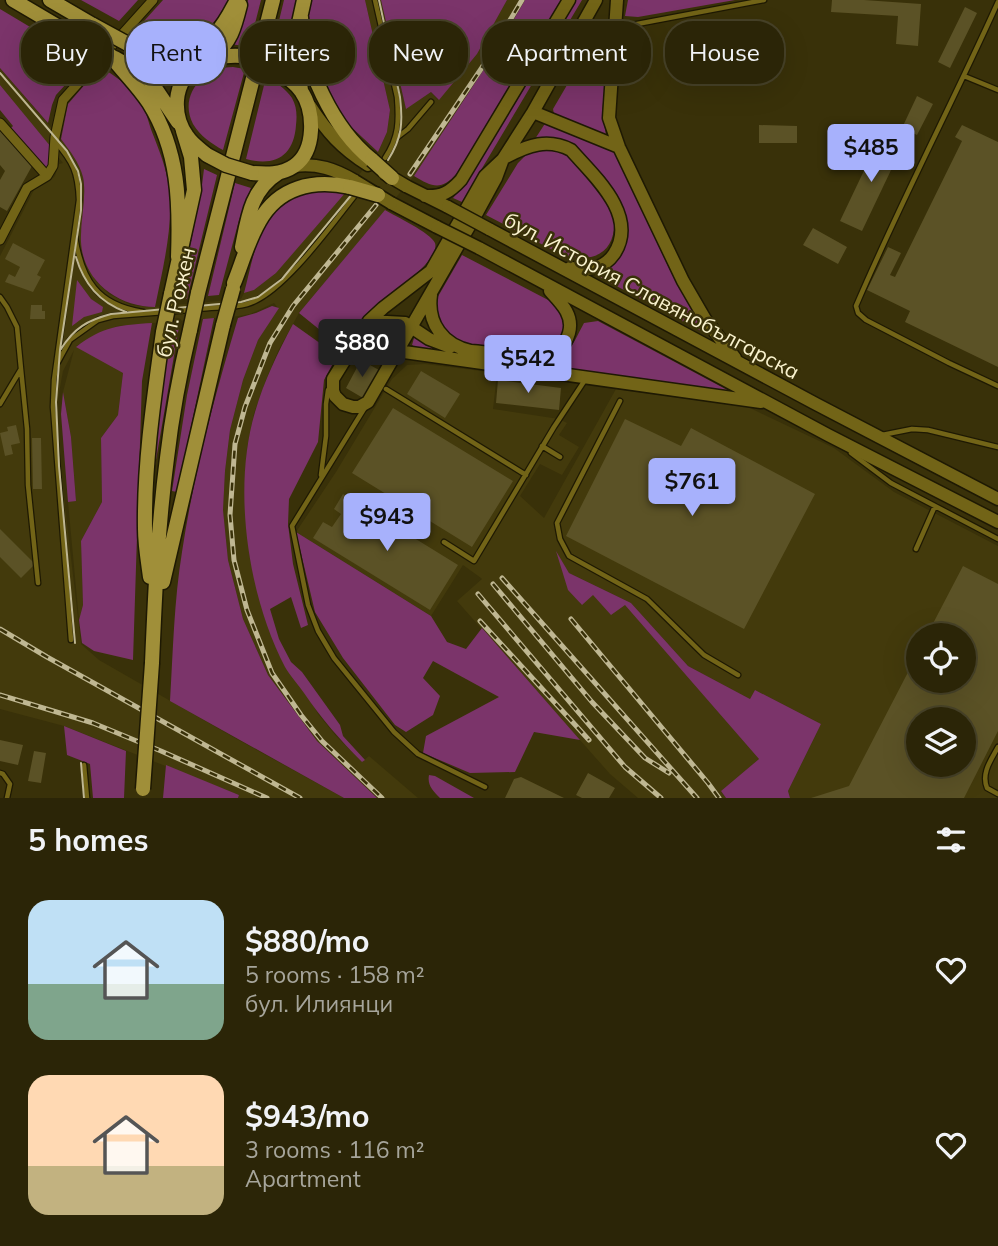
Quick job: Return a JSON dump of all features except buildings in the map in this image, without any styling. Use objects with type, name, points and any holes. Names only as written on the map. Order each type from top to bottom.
[{"type":"main road","points":[[13,0],[49,21]]},
{"type":"main road","points":[[50,0],[126,44]]},
{"type":"main road","points":[[225,21],[239,0]]},
{"type":"main road","points":[[226,43],[234,30],[239,0]]},
{"type":"main road","name":"бул. Рожен","points":[[143,795],[160,523],[177,392],[198,293],[273,0]]},
{"type":"main road","points":[[294,166],[304,153],[309,139],[310,118],[295,51],[304,0]]},
{"type":"main road","points":[[425,196],[444,195],[461,180],[569,0]]},
{"type":"main road","points":[[557,265],[587,270],[597,268],[611,258],[618,248],[622,232],[620,215],[612,199],[571,150],[564,146],[536,144],[523,147],[503,159],[485,176],[431,271],[369,321],[333,379],[335,396],[343,404],[353,407],[368,402],[496,178],[503,159],[533,112],[596,0]]},
{"type":"main road","points":[[616,21],[617,0]]},
{"type":"main road","points":[[301,17],[306,51],[324,97],[345,131],[392,178]]},
{"type":"main road","points":[[226,56],[258,61],[276,69],[304,96],[323,127],[335,140],[349,153],[375,161]]},
{"type":"main road","points":[[112,57],[147,76],[189,139],[207,155],[226,165],[252,173],[278,173],[294,166],[327,167],[337,170],[354,187]]},
{"type":"main road","points":[[112,57],[150,105],[168,146],[180,210],[178,257]]},
{"type":"main road","points":[[181,84],[178,92],[177,117],[182,128]]},
{"type":"main road","points":[[611,84],[608,118],[619,147],[683,281],[705,319],[740,363]]},
{"type":"main road","points":[[533,112],[619,147]]},
{"type":"main road","name":"бул. Рожен","points":[[154,621],[145,533],[145,505],[151,422],[163,332],[194,190],[191,157],[182,128]]},
{"type":"main road","name":"бул. Рожен","points":[[154,621],[251,205],[262,186],[278,173]]},
{"type":"main road","name":"бул. История Славянобългарска","points":[[392,178],[998,499]]},
{"type":"main road","points":[[233,286],[256,227],[277,200],[292,191],[308,185],[326,183],[354,187],[385,199]]},
{"type":"main road","name":"бул. История Славянобългарска","points":[[385,199],[828,435],[998,522]]},
{"type":"main road","points":[[369,321],[405,323],[439,344],[471,351],[532,359],[544,358],[560,349],[569,334],[569,316],[565,306],[540,280]]},
{"type":"main road","points":[[432,290],[430,312],[439,332],[450,342],[471,351]]},
{"type":"main road","points":[[397,351],[770,403]]},
{"type":"street","points":[[0,240],[4,223],[27,188],[47,176],[53,166],[54,140],[63,100],[152,0]]},
{"type":"street","points":[[0,123],[47,176]]},
{"type":"lane","points":[[375,0],[397,97],[398,125],[394,140]]},
{"type":"lane","points":[[651,22],[764,0]]},
{"type":"lane","points":[[998,2],[884,241],[856,306],[858,313],[866,320],[998,386]]},
{"type":"lane","points":[[964,76],[998,90]]},
{"type":"lane","points":[[375,161],[431,102]]},
{"type":"lane","points":[[54,140],[73,164],[79,200],[52,407],[71,640]]},
{"type":"lane","points":[[56,366],[71,340],[97,320],[113,316],[247,304],[265,297],[282,284],[354,187]]},
{"type":"lane","points":[[75,232],[84,272],[101,295],[129,310],[151,313]]},
{"type":"lane","points":[[0,298],[17,327],[38,583]]},
{"type":"lane","points":[[0,404],[21,369]]},
{"type":"lane","points":[[444,542],[474,561],[586,378]]},
{"type":"lane","points":[[321,479],[327,394],[333,379]]},
{"type":"lane","points":[[386,389],[526,475]]},
{"type":"lane","points":[[620,401],[557,523],[560,539],[569,556],[647,599],[705,655],[737,675]]},
{"type":"lane","points":[[368,402],[292,527],[308,605],[326,645],[394,732],[418,754],[485,787]]},
{"type":"lane","points":[[877,436],[912,429],[928,430],[998,447]]},
{"type":"lane","points":[[828,435],[891,483],[998,539]]},
{"type":"lane","points":[[542,446],[561,457]]},
{"type":"lane","points":[[916,549],[935,506]]},
{"type":"lane","points":[[998,747],[984,779],[987,788],[998,794]]},
{"type":"lane","points":[[84,765],[87,798]]},
{"type":"lane","points":[[0,773],[10,784],[7,798]]},
{"type":"shaded area","points":[[81,0],[138,0],[119,21]]},
{"type":"shaded area","points":[[163,0],[229,0],[214,21],[144,21]]},
{"type":"shaded area","points":[[248,0],[261,0],[256,21],[240,21],[240,46],[231,44]]},
{"type":"shaded area","points":[[284,0],[299,0],[296,21],[279,21]]},
{"type":"shaded area","points":[[312,0],[365,0],[370,21],[369,84],[384,84],[390,110],[387,132],[378,152],[348,124],[324,84],[355,84],[355,21],[309,21]]},
{"type":"shaded area","points":[[365,0],[381,0],[386,21],[370,21]]},
{"type":"shaded area","points":[[381,0],[507,0],[495,21],[482,21],[482,45],[468,65],[468,21],[386,21]]},
{"type":"shaded area","points":[[507,0],[525,0],[513,21],[495,21]]},
{"type":"shaded area","points":[[525,0],[564,0],[551,21],[513,21]]},
{"type":"shaded area","points":[[576,0],[582,0],[570,21],[563,21]]},
{"type":"shaded area","points":[[628,0],[735,0],[638,17],[625,16]]},
{"type":"shaded area","points":[[0,9],[21,22],[21,84],[66,84],[56,95],[48,123],[0,68]]},
{"type":"shaded area","points":[[482,45],[482,72],[414,176],[299,313],[278,351],[254,413],[247,448],[246,522],[250,559],[264,615],[318,714],[362,762],[369,756],[418,798],[377,798],[317,741],[268,675],[243,619],[228,560],[223,510],[225,471],[230,430],[243,380],[258,340],[278,308],[274,303],[239,316],[117,326],[76,346],[123,373],[118,415],[101,438],[102,502],[81,541],[83,605],[79,620],[68,502],[76,500],[71,437],[63,392],[74,350],[63,371],[57,404],[60,463],[81,644],[99,660],[344,798],[238,798],[239,795],[64,726],[0,709],[0,256],[34,190],[50,181],[59,164],[63,163],[0,85],[0,68],[76,158],[83,176],[81,242],[96,281],[109,294],[131,305],[152,307],[241,299],[244,293],[254,290],[276,273],[378,152],[387,132],[390,110],[384,84],[400,84],[406,108],[431,92],[438,100],[452,84],[468,84],[468,65]]},
{"type":"shaded area","points":[[226,68],[240,68],[241,84],[223,150],[207,139],[193,124],[189,103],[197,84],[226,84]]},
{"type":"shaded area","points":[[482,72],[482,84],[512,84],[452,179],[442,185],[432,185],[414,176]]},
{"type":"shaded area","points":[[112,74],[135,95],[146,113],[166,174],[170,203],[169,233],[155,307],[141,306],[116,297],[96,280],[88,269],[81,242],[83,177],[77,162],[61,139],[68,104],[85,84],[112,84]]},
{"type":"shaded area","points":[[264,84],[277,84],[287,92],[295,105],[296,125],[291,145],[281,157],[274,160],[246,159]]},
{"type":"shaded area","points":[[400,84],[452,84],[439,100],[431,92],[406,109]]},
{"type":"shaded area","points":[[526,84],[532,84],[462,202],[453,198],[467,182]]},
{"type":"shaded area","points":[[568,84],[605,84],[602,112],[606,135],[554,114],[553,109]]},
{"type":"shaded area","points":[[0,85],[51,147],[49,168],[46,171],[9,130],[13,126],[0,110]]},
{"type":"shaded area","points":[[546,122],[608,146],[618,154],[675,279],[716,339],[592,273],[619,257],[626,244],[628,222],[618,198],[568,143],[552,138],[535,139]]},
{"type":"shaded area","points":[[540,148],[561,151],[572,157],[607,200],[614,220],[613,236],[599,254],[584,258],[564,256],[486,215],[518,163],[529,152]]},
{"type":"shaded area","points":[[204,169],[217,175],[187,299],[179,300],[201,193]]},
{"type":"shaded area","points":[[235,183],[251,188],[239,220],[219,295],[208,296]]},
{"type":"shaded area","points":[[313,188],[346,192],[276,273],[254,290],[244,293],[258,242],[269,218],[288,199]]},
{"type":"shaded area","points":[[385,210],[427,234],[435,243],[435,251],[421,269],[369,312],[349,339],[336,343],[299,313]]},
{"type":"shaded area","points":[[462,255],[552,302],[564,322],[561,336],[555,344],[540,353],[521,354],[453,342],[436,318],[436,300]]},
{"type":"shaded area","points":[[77,280],[91,299],[103,307],[102,312],[84,317],[72,326]]},
{"type":"shaded area","points":[[272,306],[279,308],[258,340],[243,380],[230,430],[223,510],[228,560],[243,619],[268,675],[317,741],[377,798],[344,798],[170,701],[179,570],[213,405],[238,318]]},
{"type":"shaded area","points":[[214,318],[177,492],[172,491],[187,395],[203,319]]},
{"type":"shaded area","points":[[173,321],[180,321],[152,483],[163,378]]},
{"type":"shaded area","points":[[598,321],[733,393],[420,350],[412,345],[414,338],[418,338],[442,350],[537,364],[562,357],[571,347],[584,323]]},
{"type":"shaded area","points":[[152,323],[142,381],[133,660],[94,651],[82,643],[79,620],[83,605],[81,541],[102,502],[101,438],[118,415],[123,373],[76,347],[112,328]]},
{"type":"shaded area","points":[[293,324],[338,354],[324,380],[318,442],[289,499],[288,524],[293,564],[308,625],[301,628],[291,597],[270,609],[279,639],[291,662],[302,672],[340,725],[343,736],[365,760],[362,762],[324,720],[285,667],[261,608],[253,575],[245,508],[248,442],[263,389]]},
{"type":"shaded area","points":[[425,364],[497,373],[493,409],[559,419],[567,423],[559,435],[579,447],[562,475],[540,464],[520,496],[544,518],[616,389],[748,407],[834,448],[894,492],[998,546],[998,798],[790,798],[788,791],[821,724],[755,690],[750,699],[688,666],[631,603],[569,573],[557,554],[581,605],[593,594],[625,604],[759,759],[721,791],[726,798],[638,798],[610,774],[457,601],[481,578],[463,565],[431,616],[296,532],[392,379],[407,365]]},
{"type":"shaded area","points":[[63,392],[71,437],[76,501],[68,502],[61,414]]},
{"type":"shaded area","points":[[296,532],[431,616],[447,642],[466,649],[482,628],[580,740],[534,732],[515,772],[470,773],[423,753],[426,736],[499,697],[433,661],[423,678],[440,696],[433,715],[406,732],[395,725],[343,658],[315,612]]},
{"type":"shaded area","points":[[556,551],[569,573],[631,603],[688,666],[750,699],[755,690],[821,724],[788,791],[790,798],[726,798],[721,791],[759,759],[625,605],[611,615],[593,595],[582,605],[568,590]]},
{"type":"shaded area","points":[[64,726],[126,751],[124,798],[93,798],[90,764],[67,755]]},
{"type":"shaded area","points":[[166,765],[239,795],[238,798],[163,798]]},
{"type":"shaded area","points":[[429,775],[474,798],[440,798],[430,785]]},
{"type":"tram line","points":[[379,0],[401,106],[399,137],[388,160]]},
{"type":"tram line","points":[[0,73],[67,151],[78,171],[81,184],[81,210],[60,350],[56,402],[75,643]]},
{"type":"tram line","points":[[61,349],[82,326],[111,314],[241,302],[258,297],[282,279],[353,193]]},
{"type":"tram line","points":[[76,257],[83,276],[94,291],[108,303],[126,312]]},
{"type":"tram line","points":[[81,763],[84,798]]},
{"type":"railway","points":[[410,174],[481,69],[522,0]]},
{"type":"railway","points":[[376,205],[293,306],[270,343],[245,407],[235,444],[230,515],[234,560],[247,610],[272,673],[322,741],[382,798]]},
{"type":"railway","points":[[502,578],[697,798]]},
{"type":"railway","points":[[493,584],[592,702],[645,758],[669,773]]},
{"type":"railway","points":[[478,594],[625,767],[661,798]]},
{"type":"railway","points":[[571,619],[719,798]]},
{"type":"railway","points":[[480,621],[589,740]]},
{"type":"railway","points":[[0,629],[300,798]]},
{"type":"railway","points":[[0,695],[93,723],[267,798]]}]
